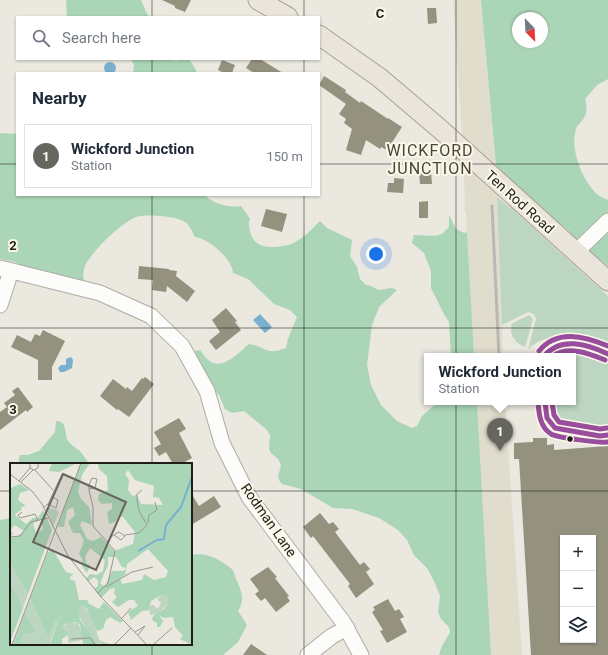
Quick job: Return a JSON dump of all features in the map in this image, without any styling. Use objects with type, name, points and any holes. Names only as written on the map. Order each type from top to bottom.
[{"type":"main road","points":[[258,0],[286,16]]},
{"type":"main road","name":"Ten Rod Road","points":[[320,36],[380,78],[608,281]]},
{"type":"street","points":[[576,252],[608,221]]},
{"type":"street","points":[[0,305],[6,270]]},
{"type":"street","name":"Rodman Lane","points":[[6,270],[100,293],[151,316],[182,346],[207,391],[222,443],[249,497],[347,628],[361,655]]},
{"type":"street","points":[[308,655],[332,636],[347,628]]},
{"type":"shaded area","points":[[453,0],[481,0],[496,165],[503,353],[474,353],[466,213],[464,209],[463,150]]},
{"type":"shaded area","points":[[477,405],[505,405],[522,655],[491,655]]},
{"type":"green space","points":[[66,0],[141,0],[149,16],[67,16]]},
{"type":"green space","points":[[481,0],[608,0],[608,79],[597,85],[585,99],[585,117],[576,128],[574,145],[578,162],[585,179],[596,193],[608,200],[608,266],[576,240],[567,229],[553,219],[545,210],[505,177],[496,165]]},
{"type":"green space","points":[[132,60],[189,60],[196,72],[133,72],[134,65]]},
{"type":"green space","points":[[0,133],[16,134],[16,196],[206,196],[212,201],[222,205],[241,206],[250,219],[249,225],[252,237],[260,245],[279,247],[291,244],[303,237],[320,221],[327,228],[352,240],[350,256],[357,267],[360,279],[366,285],[378,290],[392,288],[397,290],[379,307],[372,325],[367,365],[371,385],[381,405],[397,421],[412,428],[417,426],[422,416],[435,405],[477,405],[491,655],[439,655],[450,632],[449,627],[441,619],[438,612],[440,596],[435,583],[427,568],[414,555],[407,540],[398,530],[379,518],[352,509],[333,508],[301,489],[282,484],[278,477],[281,465],[269,449],[270,435],[267,430],[244,411],[232,413],[225,409],[219,395],[214,390],[199,362],[195,351],[200,350],[208,360],[216,364],[232,359],[249,344],[270,351],[286,348],[297,317],[290,310],[274,304],[248,279],[233,273],[229,261],[219,250],[207,241],[195,237],[187,223],[175,218],[161,216],[141,216],[130,220],[100,245],[85,266],[83,275],[84,281],[77,282],[27,269],[15,262],[0,259]]},
{"type":"green space","points":[[497,197],[608,296],[608,343],[566,337],[544,339],[528,350],[536,319],[534,314],[528,312],[502,325]]},
{"type":"green space","points":[[449,215],[456,229],[464,233],[467,232],[474,353],[451,353],[449,322],[431,288],[431,271],[424,253],[412,243],[414,235],[435,236],[442,234],[449,227]]},
{"type":"green space","points":[[529,315],[533,319],[525,347],[520,345],[512,336],[511,324]]},
{"type":"green space","points":[[565,351],[602,357],[602,359],[608,360],[608,430],[563,425],[556,422],[554,419],[550,405],[576,405],[576,353],[558,353]]},
{"type":"green space","points":[[56,421],[62,423],[65,428],[68,441],[80,451],[89,463],[19,463],[20,455],[28,455],[39,451],[55,432]]},
{"type":"green space","points":[[10,518],[10,645],[192,645],[192,555],[197,554],[214,558],[233,570],[242,595],[241,606],[238,611],[247,625],[238,642],[223,655],[0,655],[0,520]]},
{"type":"water","points":[[110,62],[116,68],[114,72],[106,72],[104,68],[106,64]]},
{"type":"water","points":[[260,314],[272,327],[265,333],[253,320]]},
{"type":"water","points":[[71,357],[73,360],[72,368],[64,372],[60,372],[58,368],[61,365],[66,365],[66,359]]},
{"type":"building","points":[[162,0],[191,0],[185,12]]},
{"type":"building","points":[[427,8],[436,8],[437,23],[428,24]]},
{"type":"building","points":[[222,60],[235,65],[232,72],[222,72],[218,70]]},
{"type":"building","points":[[251,60],[262,60],[281,72],[252,72],[246,68]]},
{"type":"building","points":[[324,76],[346,90],[345,92],[360,103],[361,101],[402,127],[387,150],[381,147],[380,149],[366,140],[361,155],[346,150],[352,129],[344,123],[346,119],[339,114],[346,104],[320,86]]},
{"type":"building","points":[[419,172],[431,172],[432,184],[420,184]]},
{"type":"building","points":[[394,178],[404,179],[403,193],[387,192],[388,183],[394,183]]},
{"type":"building","points":[[428,201],[428,218],[419,218],[419,202]]},
{"type":"building","points":[[266,209],[287,214],[282,232],[261,226]]},
{"type":"building","points":[[139,266],[177,271],[176,276],[195,291],[187,302],[167,286],[166,292],[152,290],[153,280],[138,279]]},
{"type":"building","points":[[226,308],[237,321],[235,322],[241,330],[216,350],[209,341],[220,332],[212,320]]},
{"type":"building","points":[[43,330],[65,341],[52,367],[52,380],[38,380],[38,360],[11,347],[17,335],[31,342],[35,334],[40,336]]},
{"type":"building","points":[[145,377],[154,384],[129,417],[118,409],[117,410],[100,396],[113,379],[126,389],[127,387],[132,391],[142,378],[143,379]]},
{"type":"building","points":[[18,387],[33,407],[27,412],[26,410],[0,430],[0,412],[7,407],[4,403],[15,395],[12,391]]},
{"type":"building","points":[[179,418],[186,429],[179,433],[192,458],[183,463],[172,463],[166,452],[159,456],[154,448],[161,444],[154,432]]},
{"type":"building","points":[[533,438],[547,438],[547,445],[554,444],[554,450],[608,446],[608,655],[531,655],[519,459],[514,459],[514,443],[533,442]]},
{"type":"building","points":[[192,495],[199,506],[214,496],[221,507],[192,524]]},
{"type":"building","points":[[320,513],[329,524],[333,522],[339,529],[335,532],[360,565],[364,562],[370,569],[366,572],[374,584],[356,598],[348,586],[350,584],[313,536],[311,538],[303,527]]},
{"type":"building","points":[[268,567],[277,577],[275,578],[289,596],[287,597],[290,601],[276,612],[265,598],[261,601],[255,594],[259,591],[250,579]]},
{"type":"building","points":[[388,599],[395,611],[399,609],[404,617],[400,619],[407,632],[387,643],[380,631],[383,630],[372,612],[375,610],[373,607]]},
{"type":"building","points":[[251,644],[267,655],[243,655]]},
{"type":"railway","points":[[492,206],[499,353]]},
{"type":"transit line","points":[[539,351],[546,344],[554,340],[571,336],[590,339],[608,346]]},
{"type":"transit line","points":[[548,353],[558,346],[574,344],[592,347],[608,354]]},
{"type":"transit line","points":[[559,353],[565,351],[586,353],[605,360]]},
{"type":"transit line","points":[[538,405],[542,424],[551,434],[579,440],[608,442]]},
{"type":"transit line","points":[[545,405],[547,418],[555,428],[600,436],[608,435]]},
{"type":"transit line","points":[[552,405],[554,415],[559,422],[600,429],[607,428]]},
{"type":"place","name":"Wickford Junction","points":[[500,451]]},
{"type":"district","name":"WICKFORD JUNCTION","points":[[430,159]]}]
